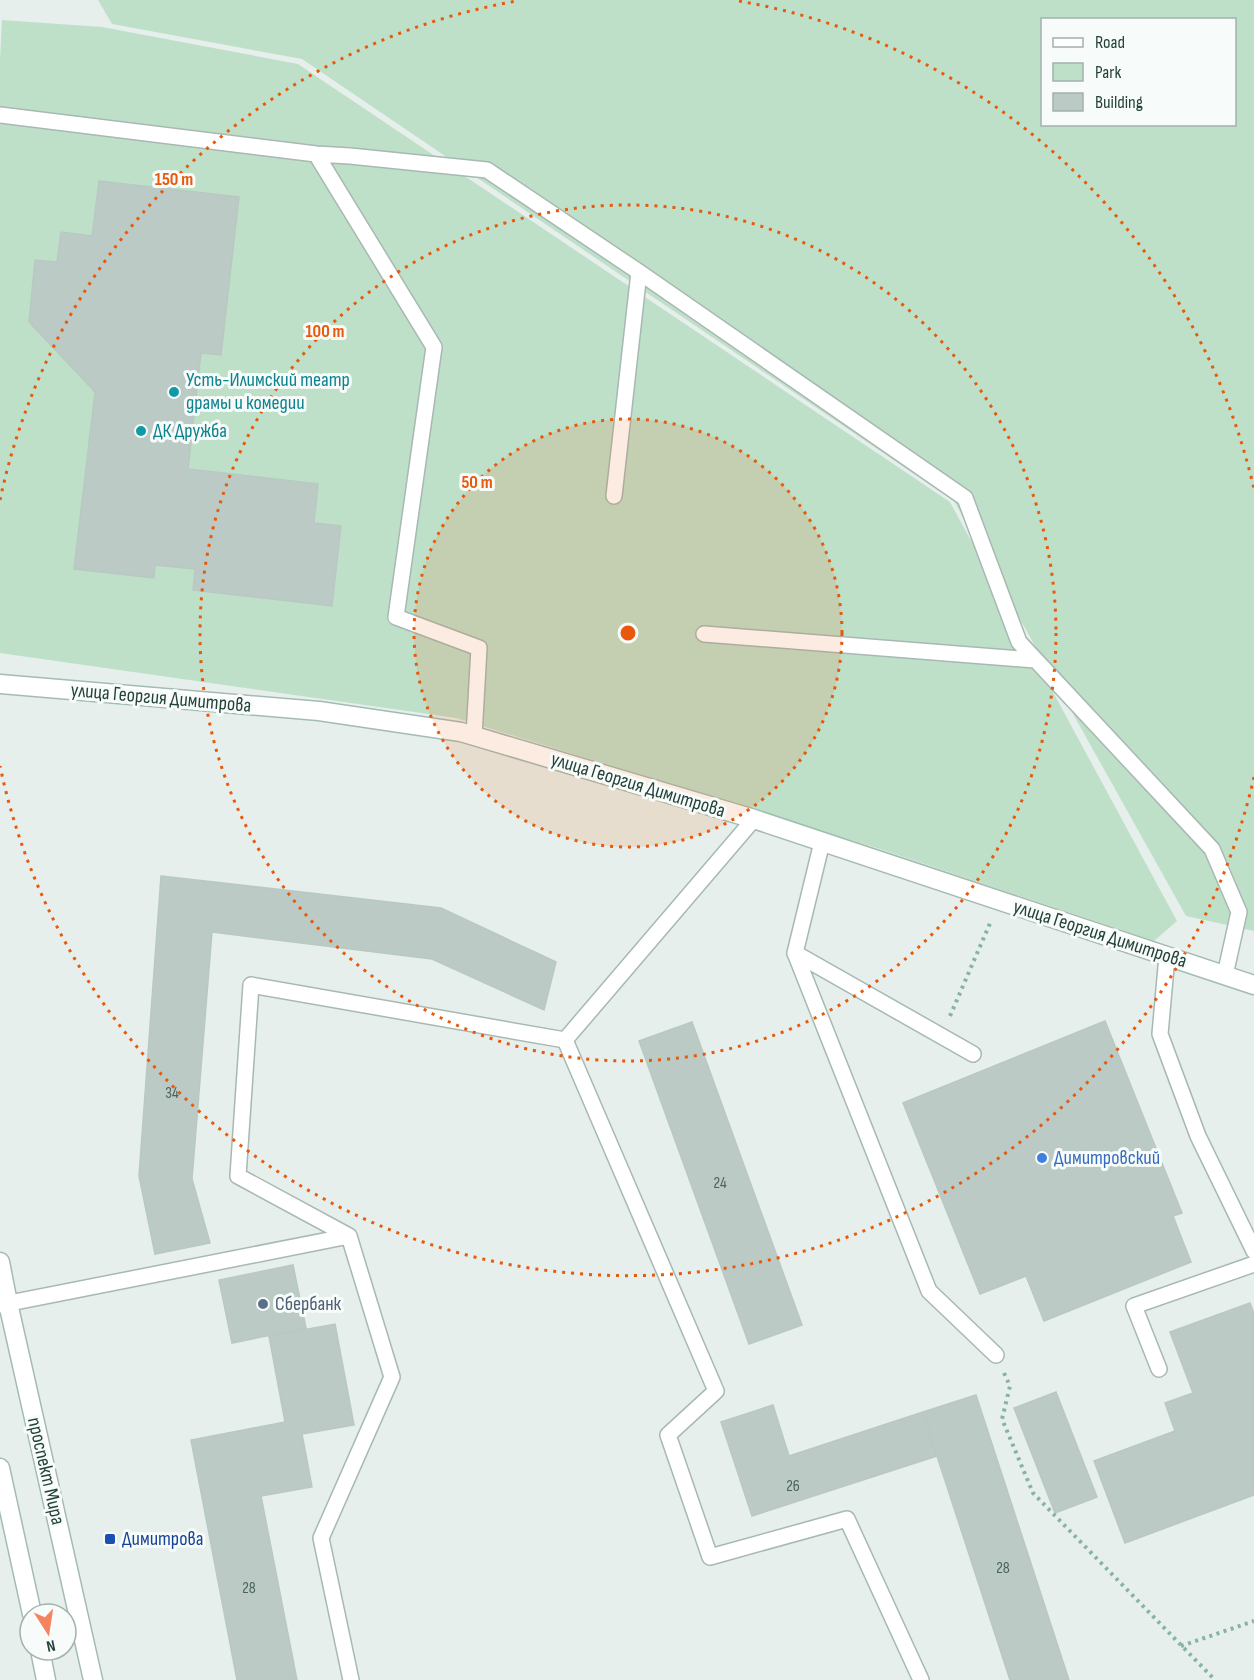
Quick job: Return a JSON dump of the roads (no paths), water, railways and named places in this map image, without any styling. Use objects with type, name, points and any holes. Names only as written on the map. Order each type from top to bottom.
[{"type":"street","name":"улица Георгия Димитрова","points":[[0,684],[319,711],[461,732],[754,819],[1254,985]]},
{"type":"street","name":"проспект Мира","points":[[0,1262],[4,1304],[93,1680]]},
{"type":"street","points":[[0,1468],[29,1602]]},
{"type":"street","points":[[42,1662],[46,1680]]},
{"type":"lane","points":[[0,115],[316,154],[487,170],[639,272],[965,498],[1019,642],[1212,849],[1239,912],[1225,975]]},
{"type":"lane","points":[[316,154],[434,347],[396,617],[479,648],[474,736]]},
{"type":"lane","points":[[614,496],[639,272]]},
{"type":"lane","points":[[704,634],[1035,660]]},
{"type":"lane","points":[[565,1040],[754,819]]},
{"type":"lane","points":[[822,842],[795,953],[929,1291],[996,1355]]},
{"type":"lane","points":[[795,953],[973,1054]]},
{"type":"lane","points":[[1167,956],[1160,1035],[1198,1136],[1254,1251]]},
{"type":"lane","points":[[351,1680],[321,1538],[392,1377],[349,1236],[238,1176],[251,985],[565,1040]]},
{"type":"lane","points":[[565,1040],[716,1390],[668,1435],[710,1557],[847,1520],[921,1680]]},
{"type":"lane","points":[[4,1304],[349,1236]]},
{"type":"lane","points":[[1159,1369],[1134,1306],[1254,1264]]},
{"type":"place","name":"Усть-Илимский театр драмы и комедии","points":[[174,392]]},
{"type":"place","name":"ДК Дружба","points":[[141,431]]},
{"type":"place","name":"Димитровский","points":[[1042,1158]]},
{"type":"place","name":"Сбербанк","points":[[263,1304]]},
{"type":"place","name":"Димитрова","points":[[110,1539]]}]
